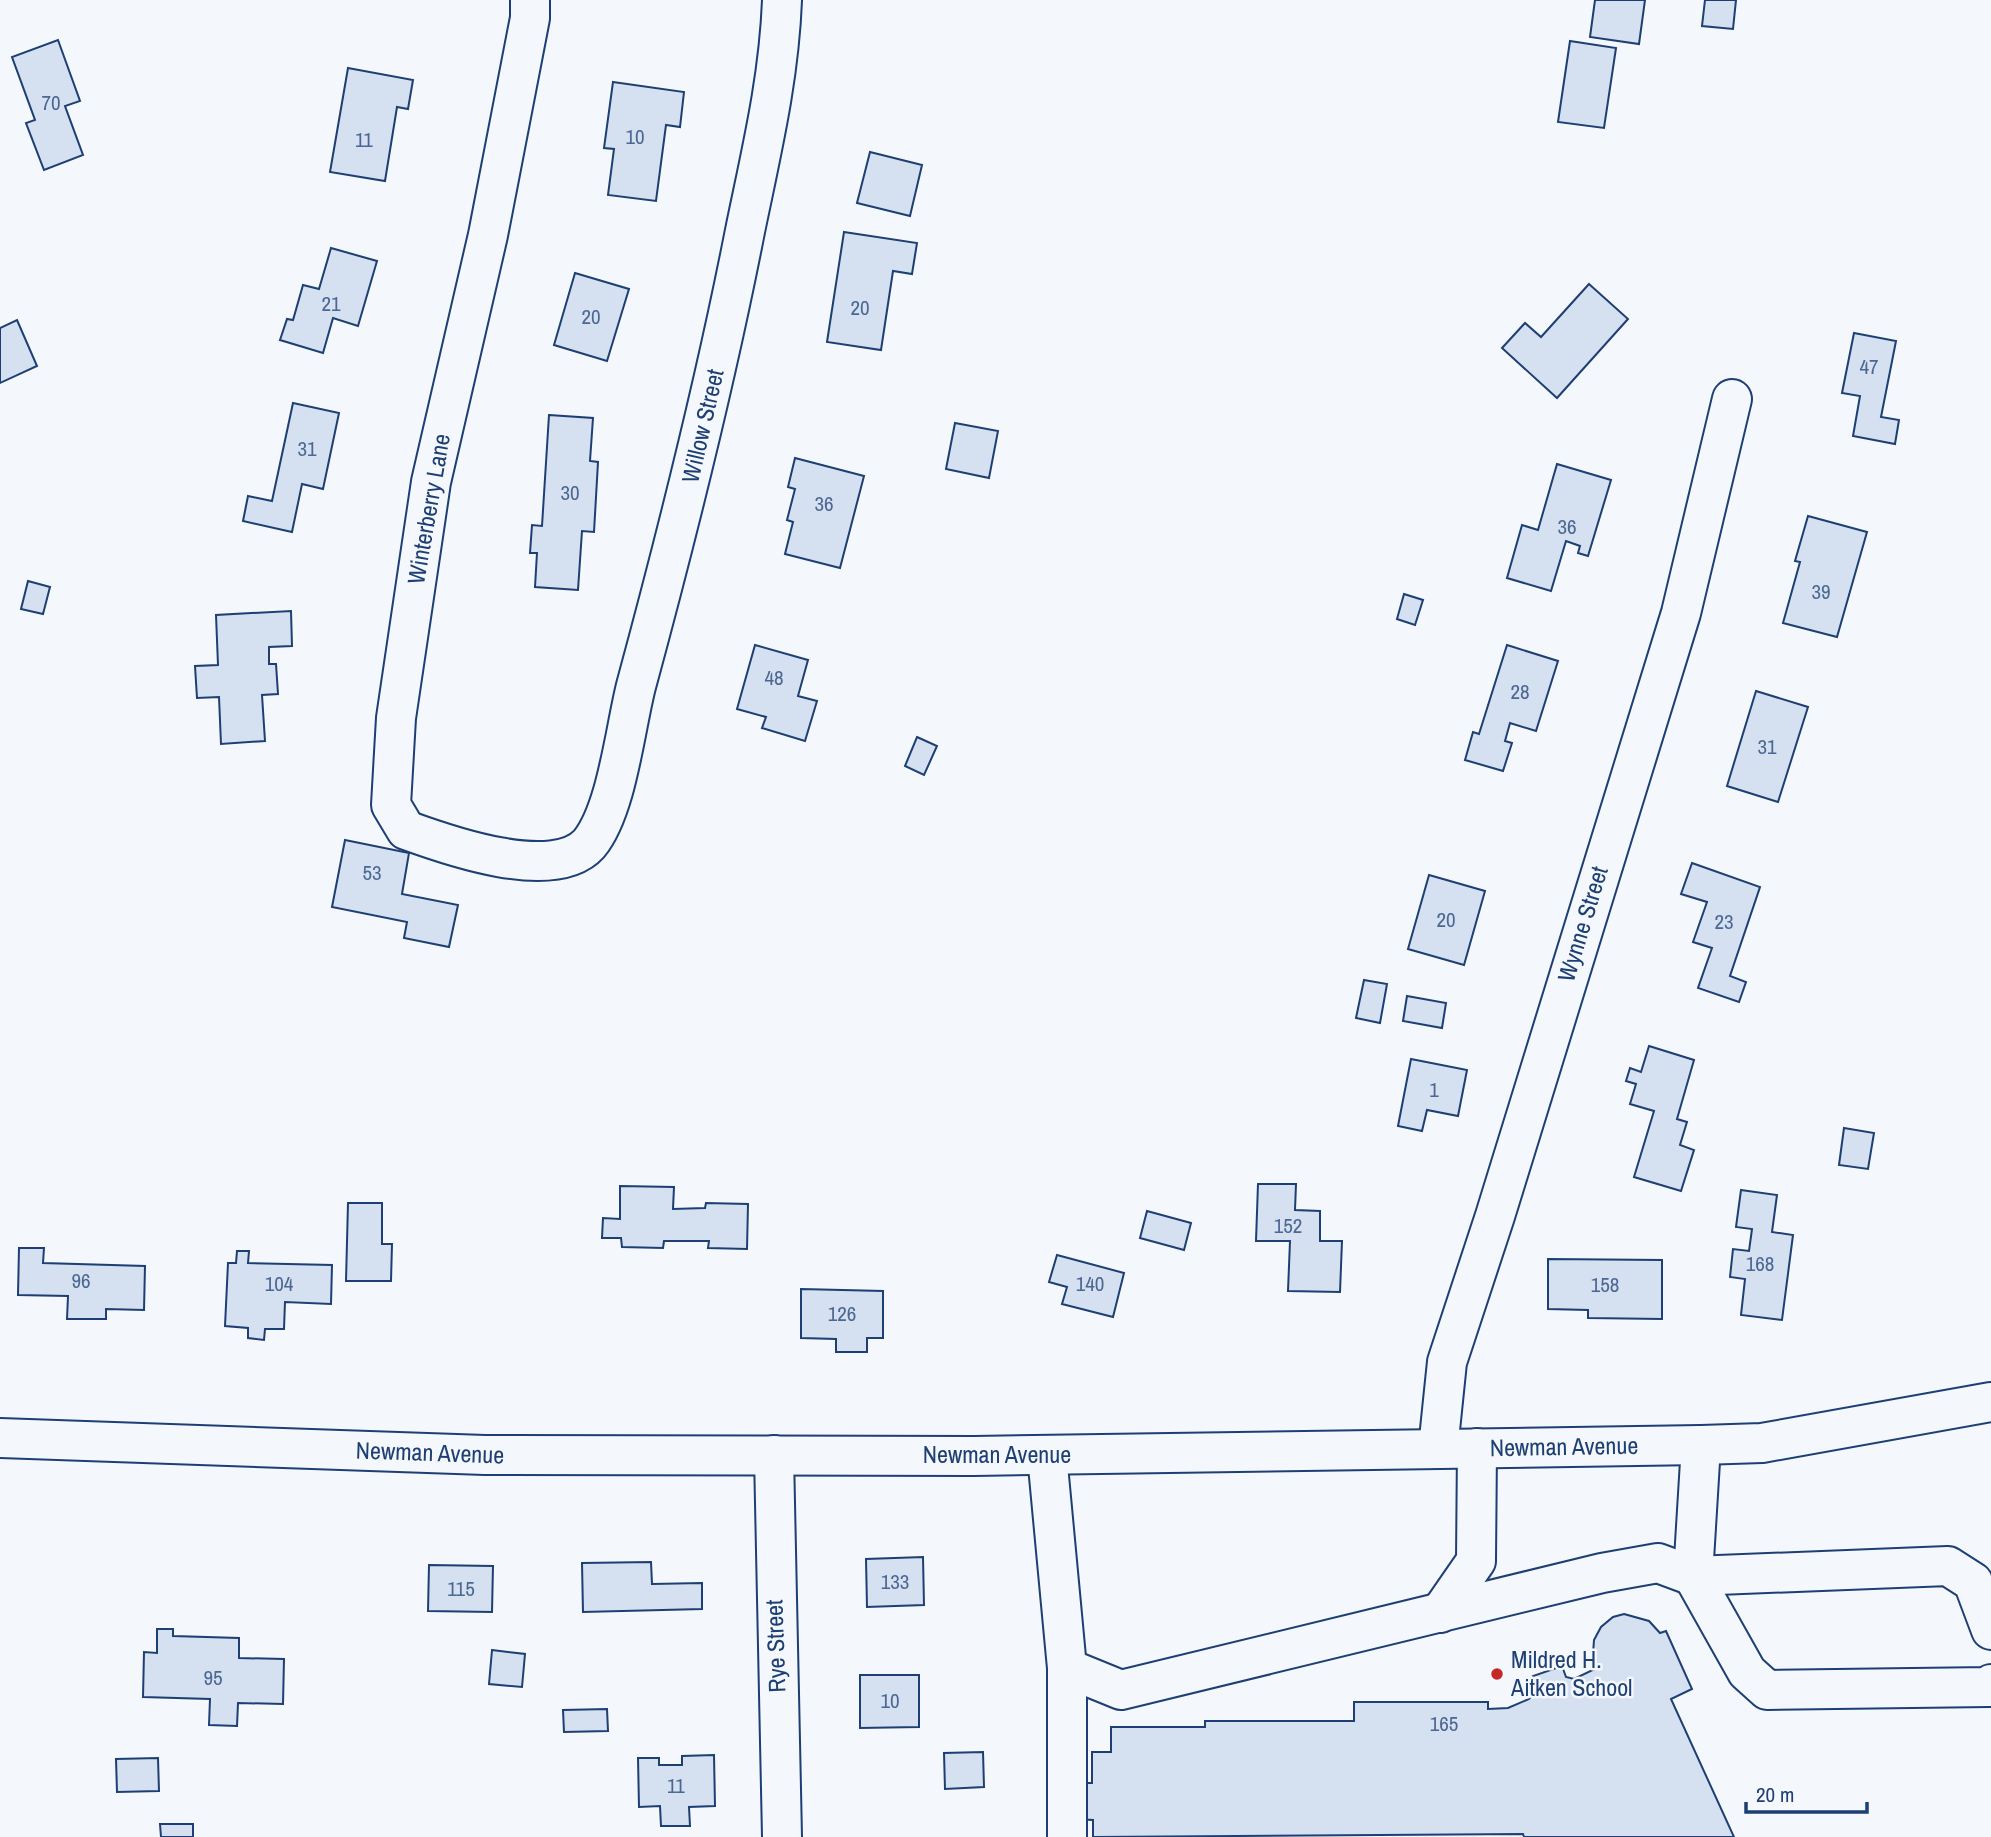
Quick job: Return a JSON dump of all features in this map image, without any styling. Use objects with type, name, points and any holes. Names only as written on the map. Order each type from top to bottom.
[{"type":"street","name":"Winterberry Lane","points":[[530,0],[530,19],[488,235],[431,482],[396,718],[391,805],[405,830],[492,854],[537,862],[569,856],[588,844]]},
{"type":"street","name":"Willow Street","points":[[588,844],[604,813],[618,770],[635,694],[689,490],[780,59],[782,0]]},
{"type":"street","name":"Wynne Street","points":[[1438,1449],[1447,1362],[1495,1216],[1681,613],[1732,399]]},
{"type":"street","name":"Newman Avenue","points":[[0,1438],[485,1455],[1047,1455],[1701,1445],[1762,1443],[1991,1402]]},
{"type":"street","points":[[1701,1445],[1693,1576],[1747,1672],[1767,1690],[1989,1687],[1991,1684]]},
{"type":"street","points":[[1440,1612],[1476,1560],[1477,1448]]},
{"type":"street","name":"Rye Street","points":[[774,1455],[782,1837]]},
{"type":"street","points":[[1047,1455],[1067,1668],[1067,1837]]},
{"type":"street","points":[[1067,1668],[1121,1690],[1602,1573],[1658,1563],[1693,1576],[1948,1566],[1973,1582],[1991,1630]]},
{"type":"building","points":[[1595,0],[1645,0],[1639,44],[1590,37]]},
{"type":"building","points":[[1705,0],[1736,0],[1733,29],[1702,26]]},
{"type":"building","points":[[58,40],[80,101],[65,106],[83,155],[44,170],[26,123],[35,120],[12,57]]},
{"type":"building","points":[[1570,41],[1616,48],[1604,128],[1558,122]]},
{"type":"building","points":[[348,68],[413,80],[408,109],[397,107],[385,181],[330,172]]},
{"type":"building","points":[[613,82],[684,92],[680,127],[666,125],[656,201],[608,195],[614,149],[604,148]]},
{"type":"building","points":[[870,152],[922,165],[910,216],[857,203]]},
{"type":"building","points":[[844,232],[917,243],[912,274],[893,271],[881,350],[827,342]]},
{"type":"building","points":[[331,248],[377,261],[358,326],[333,318],[323,353],[280,340],[287,319],[293,320],[303,285],[319,289]]},
{"type":"building","points":[[575,273],[629,289],[607,361],[554,345]]},
{"type":"building","points":[[1589,284],[1628,319],[1557,398],[1502,348],[1525,323],[1541,337]]},
{"type":"building","points":[[17,320],[37,366],[0,383],[0,328]]},
{"type":"building","points":[[1854,333],[1896,341],[1881,417],[1899,420],[1895,444],[1853,436],[1860,396],[1842,393]]},
{"type":"building","points":[[293,403],[339,413],[323,489],[302,484],[292,532],[243,521],[248,496],[272,501]]},
{"type":"building","points":[[549,415],[593,418],[590,461],[598,462],[594,532],[582,531],[578,590],[535,587],[537,553],[530,553],[532,525],[542,526]]},
{"type":"building","points":[[955,423],[998,431],[989,478],[946,469]]},
{"type":"building","points":[[795,458],[864,476],[840,568],[785,554],[793,522],[787,520],[795,489],[788,487]]},
{"type":"building","points":[[1557,464],[1611,480],[1588,556],[1578,553],[1580,546],[1566,541],[1551,591],[1507,578],[1522,525],[1538,530]]},
{"type":"building","points":[[1808,516],[1867,532],[1837,637],[1783,623],[1800,562],[1795,561]]},
{"type":"building","points":[[28,581],[50,587],[43,614],[21,609]]},
{"type":"building","points":[[1404,594],[1423,600],[1415,625],[1397,619]]},
{"type":"building","points":[[291,611],[292,646],[269,647],[269,664],[276,664],[278,694],[262,695],[265,741],[221,744],[219,697],[197,698],[195,666],[218,665],[216,615]]},
{"type":"building","points":[[755,645],[808,660],[798,696],[817,701],[805,741],[762,728],[766,717],[737,709]]},
{"type":"building","points":[[1507,645],[1558,661],[1536,731],[1510,723],[1505,741],[1512,743],[1503,771],[1465,760],[1473,732],[1479,734]]},
{"type":"building","points":[[1756,691],[1808,707],[1778,802],[1727,786]]},
{"type":"building","points":[[917,737],[937,746],[924,775],[905,766]]},
{"type":"building","points":[[345,840],[409,853],[402,894],[458,905],[449,947],[404,938],[407,922],[332,907]]},
{"type":"building","points":[[1692,863],[1760,887],[1730,976],[1746,982],[1739,1002],[1698,988],[1712,948],[1693,942],[1707,902],[1681,894]]},
{"type":"building","points":[[1429,875],[1485,891],[1464,965],[1408,949]]},
{"type":"building","points":[[1364,980],[1387,984],[1380,1023],[1356,1018]]},
{"type":"building","points":[[1407,996],[1446,1003],[1442,1028],[1403,1021]]},
{"type":"building","points":[[1649,1046],[1694,1060],[1677,1119],[1687,1122],[1680,1145],[1694,1150],[1681,1191],[1634,1177],[1654,1111],[1630,1104],[1636,1084],[1626,1081],[1630,1068],[1641,1072]]},
{"type":"building","points":[[1411,1059],[1467,1070],[1458,1116],[1427,1110],[1422,1131],[1398,1126]]},
{"type":"building","points":[[1844,1128],[1874,1133],[1868,1169],[1839,1165]]},
{"type":"building","points":[[1258,1184],[1296,1184],[1295,1210],[1320,1211],[1320,1241],[1342,1241],[1340,1292],[1288,1291],[1290,1241],[1256,1241]]},
{"type":"building","points":[[620,1186],[674,1187],[673,1209],[705,1208],[706,1203],[748,1204],[747,1249],[708,1248],[709,1241],[664,1241],[663,1248],[622,1247],[621,1238],[602,1238],[603,1218],[620,1219]]},
{"type":"building","points":[[1741,1190],[1777,1195],[1772,1232],[1793,1235],[1782,1320],[1741,1315],[1745,1279],[1730,1277],[1733,1249],[1749,1251],[1752,1229],[1736,1227]]},
{"type":"building","points":[[348,1203],[382,1203],[382,1244],[392,1244],[391,1281],[346,1281]]},
{"type":"building","points":[[1147,1211],[1191,1223],[1184,1250],[1140,1238]]},
{"type":"building","points":[[19,1248],[44,1248],[43,1263],[145,1266],[144,1310],[106,1309],[106,1319],[67,1319],[68,1296],[18,1295]]},
{"type":"building","points":[[237,1251],[249,1251],[248,1263],[332,1265],[331,1304],[285,1302],[284,1329],[265,1329],[264,1340],[248,1338],[248,1328],[225,1326],[228,1263],[236,1263]]},
{"type":"building","points":[[1057,1255],[1124,1273],[1113,1317],[1062,1304],[1067,1287],[1049,1282]]},
{"type":"building","points":[[1548,1259],[1662,1260],[1662,1319],[1588,1318],[1588,1310],[1548,1309]]},
{"type":"building","points":[[801,1289],[883,1291],[883,1338],[867,1338],[867,1352],[836,1352],[836,1339],[801,1338]]},
{"type":"building","points":[[923,1557],[924,1605],[867,1607],[866,1559]]},
{"type":"building","points":[[651,1562],[652,1584],[702,1583],[702,1609],[583,1612],[582,1563]]},
{"type":"building","points":[[429,1565],[493,1566],[492,1612],[428,1611]]},
{"type":"building","points":[[1624,1614],[1649,1621],[1660,1633],[1666,1631],[1692,1689],[1671,1699],[1734,1837],[1524,1837],[1523,1834],[1093,1837],[1093,1820],[1075,1819],[1075,1783],[1092,1783],[1092,1752],[1111,1752],[1111,1727],[1205,1727],[1205,1721],[1354,1721],[1354,1702],[1488,1702],[1488,1709],[1508,1708],[1529,1699],[1537,1688],[1533,1676],[1562,1666],[1566,1677],[1574,1679],[1597,1668],[1593,1654],[1594,1640],[1601,1627],[1613,1617]]},
{"type":"building","points":[[157,1629],[173,1629],[173,1636],[239,1638],[239,1658],[284,1659],[283,1704],[238,1703],[237,1726],[209,1725],[210,1699],[143,1697],[144,1652],[157,1653]]},
{"type":"building","points":[[492,1650],[525,1654],[522,1687],[489,1684]]},
{"type":"building","points":[[860,1675],[919,1675],[919,1727],[860,1728]]},
{"type":"building","points":[[607,1709],[608,1731],[564,1732],[563,1710]]},
{"type":"building","points":[[983,1752],[984,1787],[945,1789],[944,1753]]},
{"type":"building","points":[[714,1755],[715,1806],[689,1807],[690,1826],[661,1826],[660,1806],[639,1807],[638,1758],[659,1758],[659,1765],[682,1765],[682,1756]]},
{"type":"building","points":[[158,1758],[159,1791],[117,1792],[116,1759]]},
{"type":"building","points":[[160,1824],[193,1824],[193,1837],[161,1837]]},
{"type":"place","name":"Mildred H. Aitken School","points":[[1497,1674]]}]
